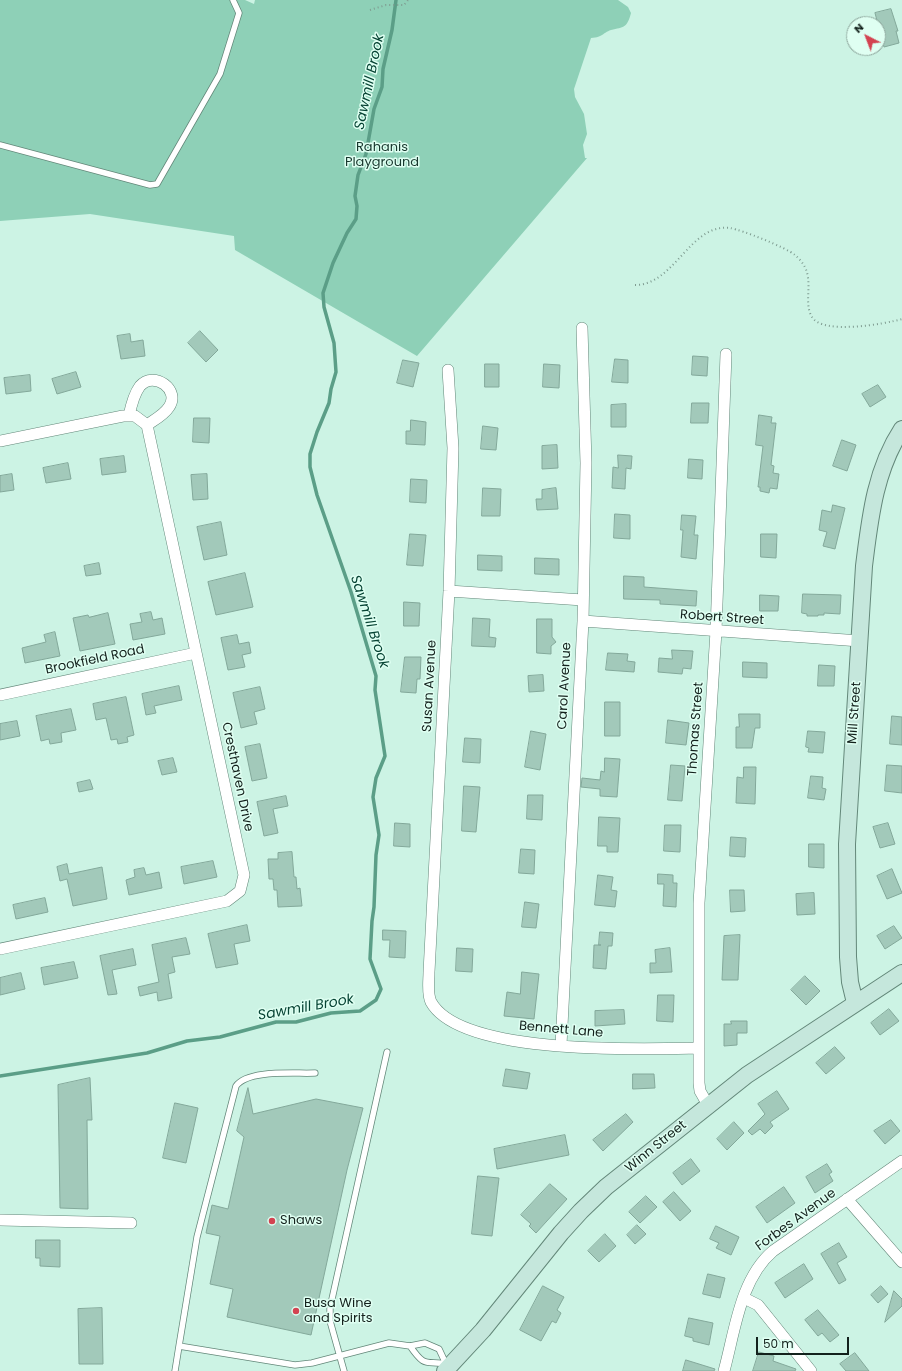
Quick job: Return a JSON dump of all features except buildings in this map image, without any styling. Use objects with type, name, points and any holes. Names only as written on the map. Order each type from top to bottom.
[{"type":"main road","name":"Mill Street","points":[[855,1003],[850,982],[848,963],[846,844],[864,566],[877,486],[886,457],[902,429]]},
{"type":"main road","name":"Winn Street","points":[[447,1368],[488,1324],[561,1233],[581,1211],[624,1173],[708,1105],[769,1060],[902,973]]},
{"type":"street","name":"Carol Avenue","points":[[561,1046],[583,621],[586,463],[582,328]]},
{"type":"street","name":"Thomas Street","points":[[708,1105],[699,1086],[699,902],[716,631],[726,354]]},
{"type":"street","name":"Susan Avenue","points":[[432,1002],[429,994],[429,972],[448,591],[453,448],[448,370]]},
{"type":"street","points":[[0,441],[129,416],[137,417],[147,425],[166,411],[171,402],[169,389],[162,382],[151,380],[142,384],[136,394],[129,416]]},
{"type":"street","name":"Cresthaven Drive","points":[[0,949],[224,901],[233,898],[240,891],[244,875],[147,425]]},
{"type":"street","points":[[448,591],[583,600]]},
{"type":"street","name":"Robert Street","points":[[583,621],[860,642]]},
{"type":"street","name":"Brookfield Road","points":[[0,695],[196,653]]},
{"type":"street","name":"Bennett Lane","points":[[432,1002],[448,1018],[484,1034],[524,1042],[614,1049],[699,1048]]},
{"type":"street","name":"Forbes Avenue","points":[[724,1371],[744,1298],[752,1276],[769,1255],[902,1161]]},
{"type":"street","points":[[847,1200],[902,1262]]},
{"type":"street","points":[[0,1220],[131,1223]]},
{"type":"street","points":[[744,1298],[758,1305],[811,1371]]},
{"type":"lane","points":[[0,145],[150,185],[157,184],[222,69],[240,13],[233,0]]},
{"type":"lane","points":[[344,1371],[330,1321],[330,1308],[387,1052]]},
{"type":"lane","points":[[175,1371],[197,1237],[236,1086],[244,1079],[256,1075],[315,1073]]},
{"type":"lane","points":[[179,1346],[294,1365],[312,1363],[389,1343],[410,1346],[425,1343],[439,1349],[447,1368]]},
{"type":"lane","points":[[410,1346],[418,1357],[428,1364],[447,1368]]},
{"type":"path","points":[[370,10],[386,5],[402,6],[406,4],[408,0]]},
{"type":"path","points":[[635,285],[651,282],[660,278],[687,250],[706,235],[720,229],[732,228],[787,250],[801,261],[808,277],[809,309],[812,316],[820,324],[838,326],[867,325],[889,323],[902,319]]},
{"type":"green space","name":"Rahanis Playground","points":[[0,0],[245,0],[254,4],[255,0],[618,0],[628,7],[631,13],[628,22],[624,26],[608,31],[601,36],[591,38],[574,89],[575,97],[584,114],[587,134],[583,145],[585,158],[587,158],[417,356],[235,250],[234,236],[90,214],[0,221]]},
{"type":"waterway","name":"Sawmill Brook","points":[[0,1076],[147,1053],[187,1041],[220,1037],[276,1022],[296,1022],[331,1013],[360,1011],[376,1000],[381,989],[370,959],[376,855],[379,835],[373,797],[376,778],[385,756],[375,690],[376,676],[351,592],[317,495],[310,467],[310,454],[329,403],[336,372],[334,343],[324,307],[323,293],[333,263],[347,233],[356,219],[357,206],[355,196],[358,175],[366,154],[374,109],[382,87],[383,69],[392,30],[396,0]]},
{"type":"place","name":"Shaws","points":[[272,1221]]},
{"type":"place","name":"Busa Wine and Spirits","points":[[296,1311]]}]
